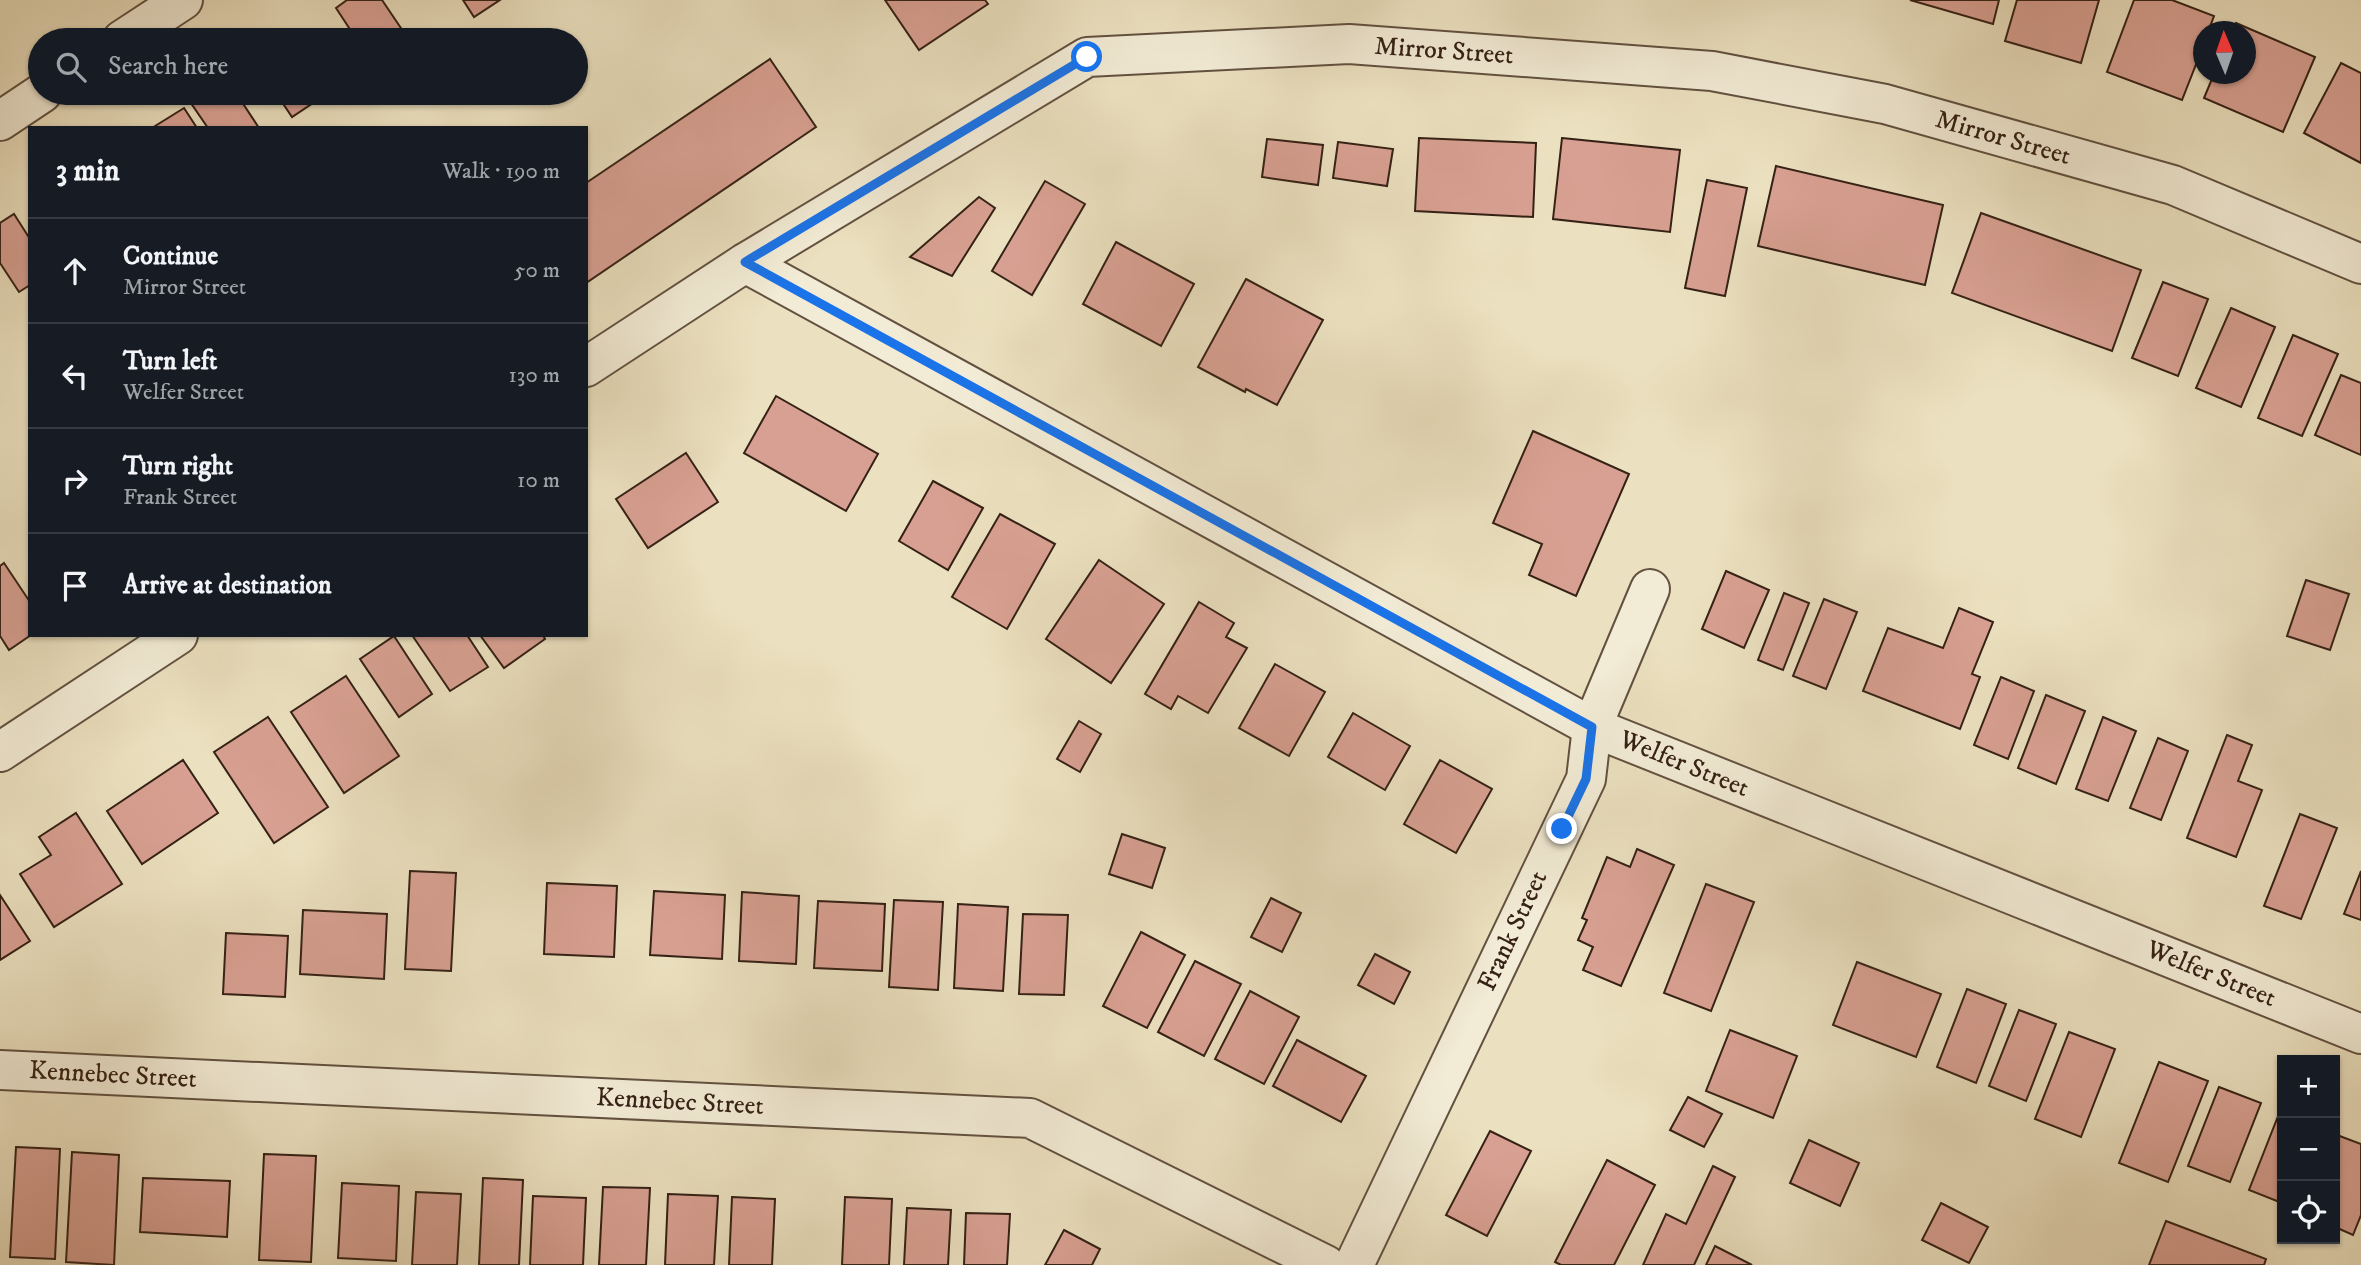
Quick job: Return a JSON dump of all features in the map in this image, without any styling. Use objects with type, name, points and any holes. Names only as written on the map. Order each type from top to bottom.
[{"type":"street","points":[[140,28],[183,0]]},
{"type":"street","name":"Mirror Street","points":[[588,366],[745,262],[1087,57],[1349,44],[1712,71],[1885,104],[2173,185],[2361,264]]},
{"type":"street","points":[[0,121],[28,103]]},
{"type":"street","name":"Welfer Street","points":[[745,262],[1592,727],[2361,1034]]},
{"type":"street","name":"Frank Street","points":[[1354,1265],[1586,779],[1592,727],[1650,589]]},
{"type":"street","points":[[0,752],[175,637]]},
{"type":"street","name":"Kennebec Street","points":[[0,1070],[1030,1118],[1326,1265]]},
{"type":"building","points":[[347,0],[382,0],[401,28],[349,28],[336,8]]},
{"type":"building","points":[[463,0],[500,0],[474,17]]},
{"type":"building","points":[[885,0],[985,0],[988,4],[919,50]]},
{"type":"building","points":[[1910,0],[1999,0],[1993,24]]},
{"type":"building","points":[[2017,0],[2099,0],[2081,63],[2005,41]]},
{"type":"building","points":[[2134,0],[2172,0],[2214,16],[2212,21],[2193,21],[2193,72],[2182,100],[2107,72]]},
{"type":"building","points":[[2256,32],[2315,57],[2283,132],[2204,98],[2210,84],[2256,84]]},
{"type":"building","points":[[770,59],[816,127],[588,282],[588,182]]},
{"type":"building","points":[[2341,63],[2361,73],[2361,163],[2304,133]]},
{"type":"building","points":[[192,105],[244,105],[258,126],[207,126]]},
{"type":"building","points":[[284,105],[310,105],[292,117]]},
{"type":"building","points":[[184,108],[196,126],[155,126]]},
{"type":"building","points":[[1419,138],[1536,143],[1533,217],[1415,211]]},
{"type":"building","points":[[1562,138],[1680,150],[1670,232],[1553,219]]},
{"type":"building","points":[[1267,139],[1323,145],[1318,185],[1262,177]]},
{"type":"building","points":[[1338,142],[1393,149],[1387,186],[1333,178]]},
{"type":"building","points":[[1776,166],[1943,205],[1925,285],[1758,246]]},
{"type":"building","points":[[1707,180],[1747,188],[1725,296],[1685,288]]},
{"type":"building","points":[[1045,181],[1085,204],[1032,295],[992,271]]},
{"type":"building","points":[[979,197],[995,208],[952,276],[910,257]]},
{"type":"building","points":[[1981,213],[2141,270],[2112,351],[1952,293]]},
{"type":"building","points":[[14,214],[28,236],[28,286],[19,292],[0,263],[0,223]]},
{"type":"building","points":[[1116,242],[1194,284],[1161,346],[1083,304]]},
{"type":"building","points":[[1246,279],[1323,320],[1277,405],[1246,389],[1245,392],[1198,367]]},
{"type":"building","points":[[2163,282],[2208,299],[2178,376],[2132,358]]},
{"type":"building","points":[[2231,308],[2275,327],[2241,407],[2196,388]]},
{"type":"building","points":[[2293,335],[2338,354],[2302,436],[2258,418]]},
{"type":"building","points":[[2341,375],[2361,383],[2361,455],[2315,435]]},
{"type":"building","points":[[776,396],[878,454],[846,511],[744,453]]},
{"type":"building","points":[[1533,431],[1629,474],[1576,596],[1529,575],[1542,544],[1493,523]]},
{"type":"building","points":[[686,453],[718,502],[648,548],[616,499]]},
{"type":"building","points":[[933,481],[983,508],[948,570],[899,541]]},
{"type":"building","points":[[1000,514],[1055,544],[1007,629],[952,597]]},
{"type":"building","points":[[1099,560],[1164,604],[1111,683],[1046,639]]},
{"type":"building","points":[[4,563],[28,599],[28,637],[9,650],[0,636],[0,566]]},
{"type":"building","points":[[1726,571],[1769,590],[1744,648],[1702,629]]},
{"type":"building","points":[[2306,580],[2349,594],[2330,650],[2287,636]]},
{"type":"building","points":[[1784,593],[1809,603],[1783,670],[1758,660]]},
{"type":"building","points":[[1824,599],[1857,612],[1826,689],[1793,676]]},
{"type":"building","points":[[1199,602],[1234,623],[1226,637],[1247,648],[1208,713],[1178,696],[1171,709],[1145,694]]},
{"type":"building","points":[[1959,608],[1993,622],[1972,674],[1980,677],[1960,729],[1863,691],[1888,628],[1943,648]]},
{"type":"building","points":[[395,637],[432,694],[399,717],[360,659]]},
{"type":"building","points":[[413,637],[468,637],[488,667],[450,691]]},
{"type":"building","points":[[481,637],[544,637],[545,639],[504,668]]},
{"type":"building","points":[[1275,664],[1325,692],[1289,756],[1239,728]]},
{"type":"building","points":[[346,676],[399,756],[344,793],[291,712]]},
{"type":"building","points":[[2001,677],[2034,691],[2008,759],[1974,745]]},
{"type":"building","points":[[2046,695],[2085,711],[2056,784],[2018,768]]},
{"type":"building","points":[[1353,713],[1410,746],[1385,790],[1328,757]]},
{"type":"building","points":[[268,717],[328,807],[274,843],[214,752]]},
{"type":"building","points":[[2103,717],[2136,731],[2108,801],[2076,789]]},
{"type":"building","points":[[1079,721],[1101,734],[1080,772],[1057,759]]},
{"type":"building","points":[[2227,735],[2252,745],[2238,781],[2262,790],[2236,857],[2187,838]]},
{"type":"building","points":[[2158,738],[2188,751],[2161,820],[2130,808]]},
{"type":"building","points":[[183,760],[218,813],[142,864],[107,811]]},
{"type":"building","points":[[1440,760],[1492,789],[1456,853],[1404,824]]},
{"type":"building","points":[[76,813],[122,884],[54,927],[20,874],[51,855],[39,837]]},
{"type":"building","points":[[2300,814],[2337,828],[2301,919],[2264,906]]},
{"type":"building","points":[[1122,834],[1165,848],[1152,888],[1109,874]]},
{"type":"building","points":[[1637,849],[1674,865],[1621,986],[1583,970],[1593,947],[1578,940],[1587,920],[1582,918],[1607,857],[1630,867]]},
{"type":"building","points":[[410,871],[456,873],[451,971],[405,969]]},
{"type":"building","points":[[2361,871],[2361,920],[2344,914]]},
{"type":"building","points":[[547,883],[617,886],[614,957],[544,954]]},
{"type":"building","points":[[1706,884],[1754,902],[1711,1011],[1664,993]]},
{"type":"building","points":[[654,891],[725,895],[722,959],[650,955]]},
{"type":"building","points":[[742,892],[799,896],[796,964],[739,961]]},
{"type":"building","points":[[0,895],[30,941],[0,960]]},
{"type":"building","points":[[1271,898],[1301,913],[1282,952],[1251,937]]},
{"type":"building","points":[[894,900],[943,902],[938,990],[889,987]]},
{"type":"building","points":[[818,901],[885,904],[882,971],[814,968]]},
{"type":"building","points":[[958,904],[1008,907],[1003,991],[954,988]]},
{"type":"building","points":[[303,910],[387,914],[384,979],[300,974]]},
{"type":"building","points":[[1023,914],[1068,915],[1064,995],[1019,994]]},
{"type":"building","points":[[1141,932],[1185,955],[1147,1028],[1103,1006]]},
{"type":"building","points":[[226,933],[288,936],[285,997],[223,994]]},
{"type":"building","points":[[1375,954],[1410,972],[1394,1004],[1358,985]]},
{"type":"building","points":[[1195,961],[1241,984],[1204,1056],[1158,1032]]},
{"type":"building","points":[[1857,962],[1941,994],[1916,1057],[1833,1025]]},
{"type":"building","points":[[1967,989],[2006,1004],[1976,1083],[1937,1067]]},
{"type":"building","points":[[1250,991],[1299,1017],[1264,1084],[1215,1059]]},
{"type":"building","points":[[2019,1010],[2056,1024],[2026,1101],[1989,1086]]},
{"type":"building","points":[[1730,1030],[1797,1056],[1773,1118],[1706,1091]]},
{"type":"building","points":[[2069,1032],[2115,1049],[2081,1137],[2035,1119]]},
{"type":"building","points":[[1297,1040],[1366,1076],[1341,1122],[1273,1086]]},
{"type":"building","points":[[2159,1062],[2208,1081],[2168,1182],[2119,1163]]},
{"type":"building","points":[[2219,1087],[2261,1103],[2230,1182],[2188,1166]]},
{"type":"building","points":[[1688,1097],[1722,1114],[1704,1147],[1670,1130]]},
{"type":"building","points":[[2277,1119],[2277,1201],[2249,1190]]},
{"type":"building","points":[[1490,1131],[1531,1151],[1487,1236],[1446,1215]]},
{"type":"building","points":[[2340,1136],[2361,1144],[2361,1215],[2353,1235],[2340,1229]]},
{"type":"building","points":[[1809,1140],[1859,1163],[1840,1206],[1790,1183]]},
{"type":"building","points":[[16,1147],[60,1149],[55,1259],[10,1257]]},
{"type":"building","points":[[72,1152],[119,1155],[114,1265],[66,1262]]},
{"type":"building","points":[[264,1154],[316,1156],[311,1262],[259,1260]]},
{"type":"building","points":[[1607,1160],[1655,1185],[1614,1265],[1561,1265],[1555,1262]]},
{"type":"building","points":[[1713,1166],[1735,1177],[1694,1265],[1643,1265],[1666,1214],[1686,1224]]},
{"type":"building","points":[[143,1178],[230,1181],[227,1237],[140,1232]]},
{"type":"building","points":[[483,1178],[523,1180],[519,1265],[479,1265]]},
{"type":"building","points":[[342,1183],[399,1186],[396,1261],[338,1258]]},
{"type":"building","points":[[603,1187],[650,1188],[646,1265],[599,1265]]},
{"type":"building","points":[[416,1192],[461,1194],[457,1265],[412,1265]]},
{"type":"building","points":[[668,1194],[718,1196],[714,1265],[665,1265]]},
{"type":"building","points":[[533,1196],[586,1198],[583,1265],[530,1265]]},
{"type":"building","points":[[732,1197],[775,1199],[772,1265],[729,1265]]},
{"type":"building","points":[[845,1197],[892,1199],[889,1265],[842,1265]]},
{"type":"building","points":[[1941,1203],[1988,1227],[1969,1263],[1922,1240]]},
{"type":"building","points":[[907,1208],[951,1210],[948,1265],[904,1265]]},
{"type":"building","points":[[966,1213],[1010,1214],[1007,1265],[964,1265]]},
{"type":"building","points":[[2166,1221],[2266,1259],[2264,1265],[2149,1265]]},
{"type":"building","points":[[1064,1230],[1100,1249],[1092,1265],[1045,1265]]},
{"type":"building","points":[[1715,1246],[1752,1265],[1706,1265]]},
{"type":"route","points":[[1087,57],[745,262],[1592,727],[1586,779],[1562,829]]}]
